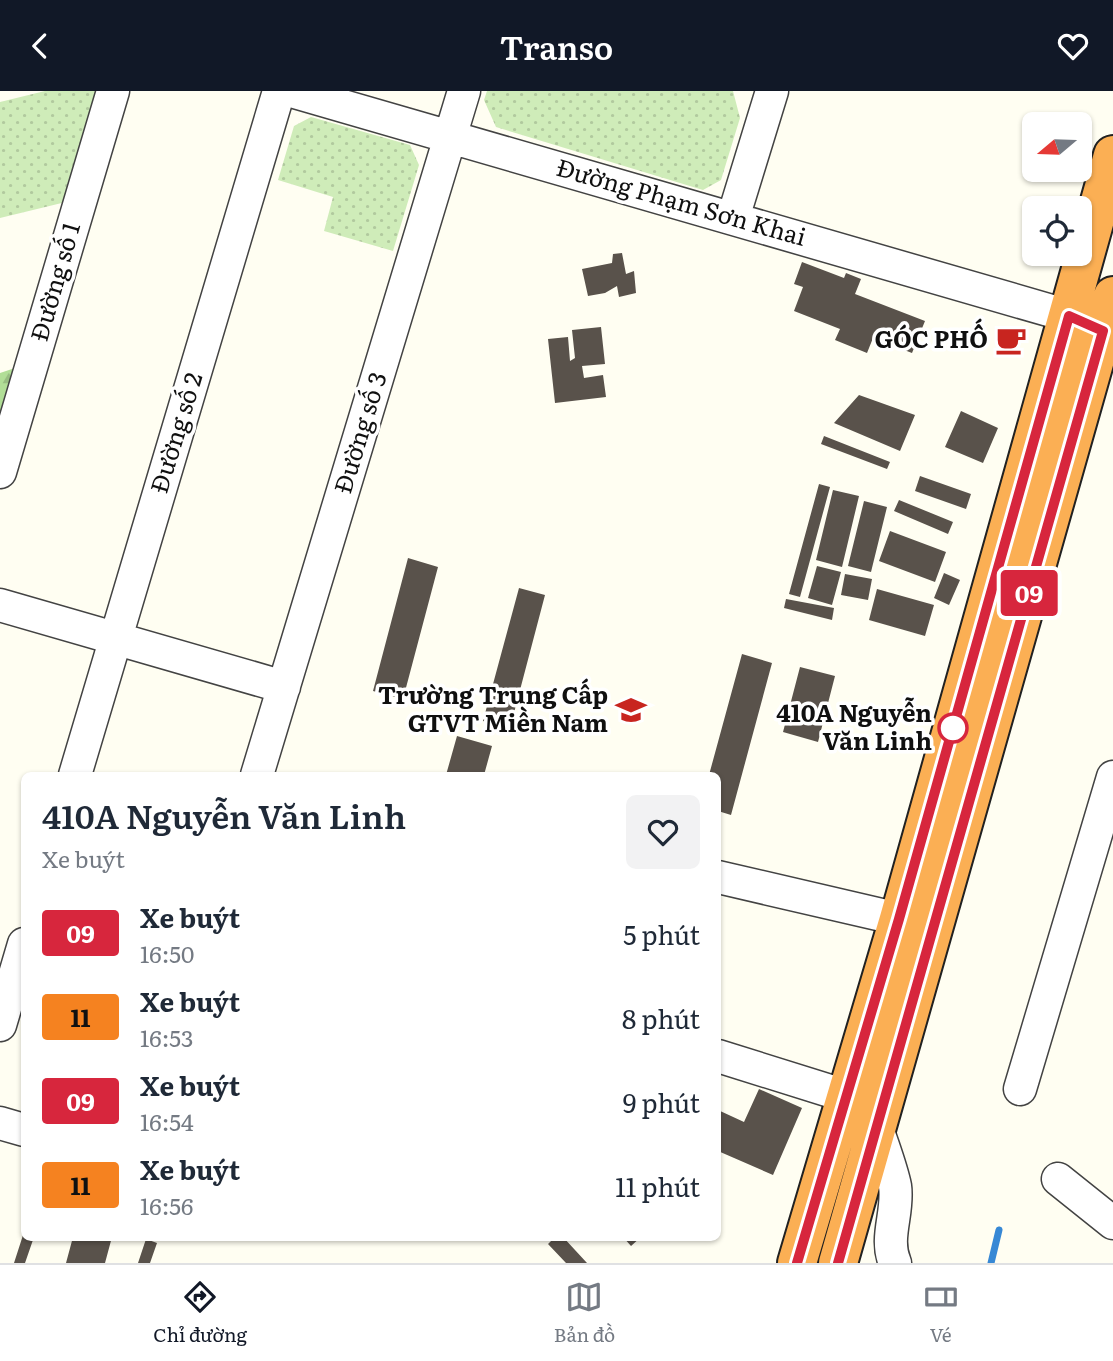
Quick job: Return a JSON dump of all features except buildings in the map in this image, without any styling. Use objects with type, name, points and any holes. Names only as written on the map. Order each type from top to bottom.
[{"type":"highway","points":[[838,1263],[1100,319],[1113,155]]},
{"type":"highway","points":[[797,1263],[899,919],[1100,319]]},
{"type":"street","name":"Đường số 1","points":[[0,472],[113,91]]},
{"type":"street","name":"Đường số 2","points":[[76,772],[279,91]]},
{"type":"street","name":"Đường Phạm Sơn Khai","points":[[291,91],[733,218],[1100,319]]},
{"type":"street","name":"Đường số 3","points":[[258,772],[464,91]]},
{"type":"street","points":[[733,218],[767,95]]},
{"type":"street","points":[[0,604],[284,687]]},
{"type":"street","points":[[1020,1089],[1113,777]]},
{"type":"street","points":[[721,878],[899,919]]},
{"type":"street","points":[[0,1025],[21,954]]},
{"type":"street","points":[[721,1057],[846,1097]]},
{"type":"street","points":[[0,1123],[21,1129]]},
{"type":"street","points":[[877,1128],[895,1186],[891,1233],[891,1254],[895,1263]]},
{"type":"street","points":[[1058,1179],[1113,1223]]},
{"type":"green space","points":[[45,91],[102,91],[70,201],[0,218],[0,102]]},
{"type":"green space","points":[[487,91],[733,91],[740,118],[721,180],[703,190],[496,127],[484,100]]},
{"type":"green space","points":[[311,117],[410,145],[419,165],[393,251],[324,231],[333,197],[278,180],[294,126]]},
{"type":"green space","points":[[21,366],[0,436],[0,373]]},
{"type":"waterway","points":[[991,1263],[999,1230]]},
{"type":"bus line","name":"09","points":[[797,1263],[899,919],[1069,316],[1103,331],[838,1263]]},
{"type":"place","name":"GÓC PHỐ","points":[[1011,340]]},
{"type":"place","name":"Trường Trung Cấp GTVT Miền Nam","points":[[631,710]]},
{"type":"place","name":"410A Nguyễn Văn Linh","points":[[953,728]]}]
